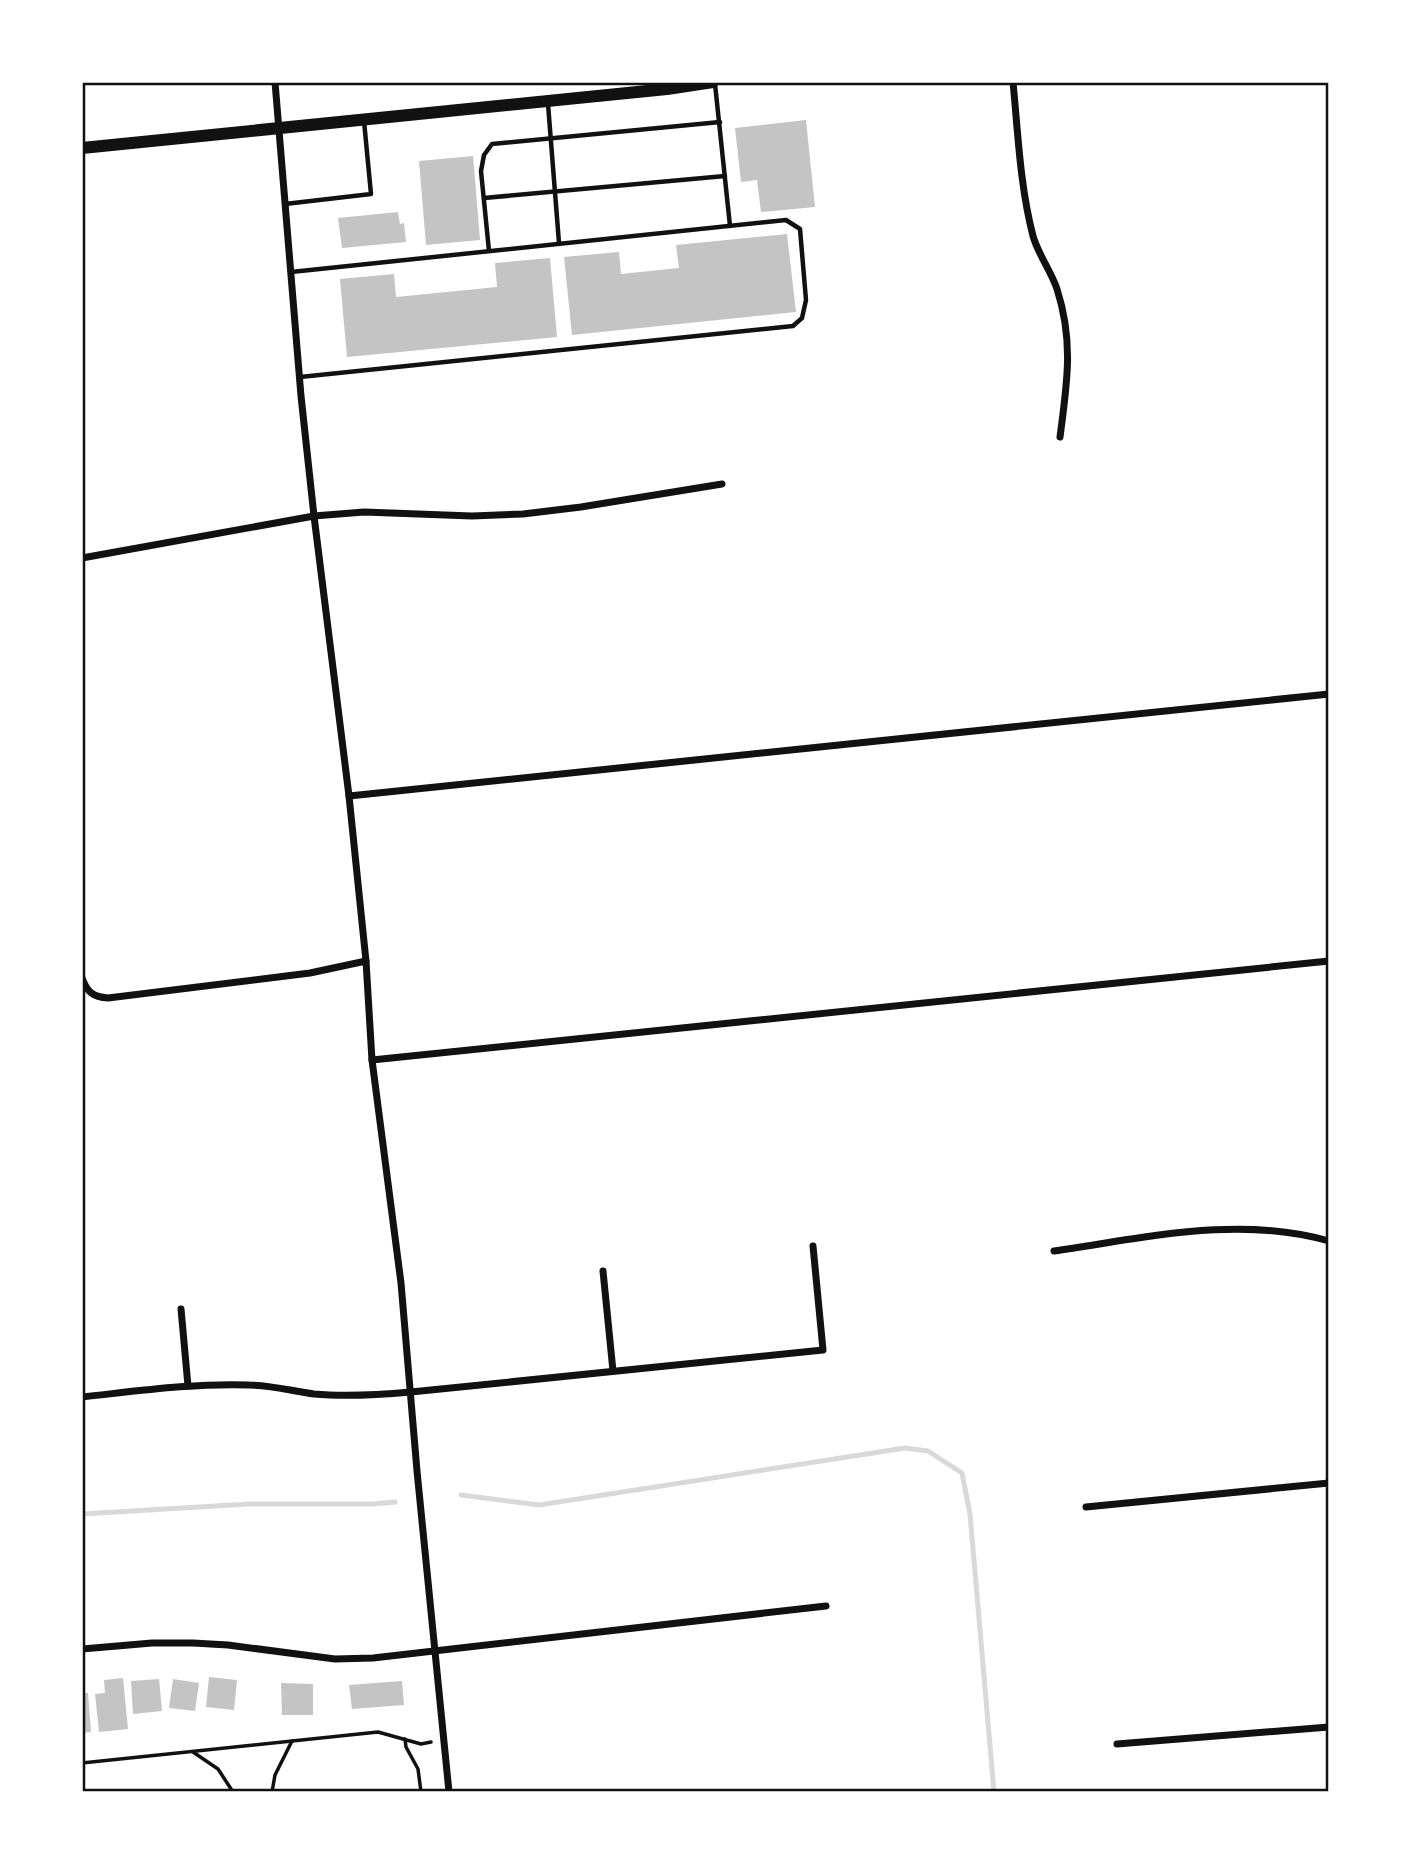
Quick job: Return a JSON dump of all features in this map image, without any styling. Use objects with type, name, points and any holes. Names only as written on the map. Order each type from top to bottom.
[{"type":"main road","points":[[82,148],[714,82]]},
{"type":"street","points":[[275,82],[299,377],[349,796],[366,961],[372,1060],[401,1283],[449,1792]]},
{"type":"street","points":[[1013,82],[1027,207],[1034,239],[1056,288],[1066,326],[1069,369],[1060,437]]},
{"type":"street","points":[[82,558],[314,516],[364,512],[472,516],[523,514],[580,508],[722,484]]},
{"type":"street","points":[[349,796],[1329,694]]},
{"type":"street","points":[[82,978],[87,990],[97,997],[108,998],[296,975],[366,961]]},
{"type":"street","points":[[372,1060],[1329,961]]},
{"type":"street","points":[[1054,1251],[1202,1230],[1243,1228],[1278,1230],[1329,1241]]},
{"type":"street","points":[[82,1397],[188,1386],[248,1385],[280,1387],[311,1394],[354,1396],[823,1350],[813,1246]]},
{"type":"street","points":[[603,1271],[613,1371]]},
{"type":"street","points":[[181,1309],[188,1386]]},
{"type":"street","points":[[1086,1507],[1329,1483]]},
{"type":"street","points":[[82,1649],[152,1643],[193,1643],[335,1659],[373,1658],[436,1653],[826,1606]]},
{"type":"street","points":[[1116,1744],[1329,1727]]},
{"type":"lane","points":[[714,82],[730,226]]},
{"type":"lane","points":[[548,100],[559,243]]},
{"type":"lane","points":[[285,204],[371,194],[363,118]]},
{"type":"lane","points":[[489,251],[481,171],[484,155],[492,144],[720,122]]},
{"type":"lane","points":[[484,198],[725,176]]},
{"type":"lane","points":[[291,272],[786,220],[800,229],[806,300],[802,318],[793,326],[299,377]]},
{"type":"path","points":[[82,1763],[378,1732],[421,1744],[444,1740]]},
{"type":"path","points":[[405,1739],[406,1747],[418,1769],[421,1792]]},
{"type":"path","points":[[272,1792],[275,1775],[292,1741]]},
{"type":"path","points":[[192,1750],[218,1769],[233,1792]]},
{"type":"building","points":[[806,120],[815,207],[761,212],[757,180],[741,182],[735,128]]},
{"type":"building","points":[[473,156],[480,240],[426,245],[419,161]]},
{"type":"building","points":[[398,212],[400,224],[404,223],[406,242],[342,248],[338,218]]},
{"type":"building","points":[[787,234],[796,312],[572,335],[564,257],[619,252],[621,274],[679,268],[676,245]]},
{"type":"building","points":[[550,258],[557,337],[347,357],[340,279],[394,274],[396,297],[497,287],[495,263]]},
{"type":"building","points":[[209,1677],[237,1680],[234,1710],[206,1707]]},
{"type":"building","points":[[123,1678],[128,1729],[99,1732],[95,1694],[105,1693],[104,1680]]},
{"type":"building","points":[[159,1679],[162,1711],[133,1714],[131,1681]]},
{"type":"building","points":[[173,1679],[199,1683],[195,1711],[169,1708]]},
{"type":"building","points":[[402,1681],[404,1705],[352,1709],[349,1685]]},
{"type":"building","points":[[281,1683],[313,1684],[313,1715],[282,1715]]},
{"type":"building","points":[[82,1693],[88,1693],[91,1732],[82,1733]]},
{"type":"waterway","points":[[461,1495],[539,1505],[905,1448],[928,1451],[962,1473],[970,1514],[994,1792]]},
{"type":"waterway","points":[[82,1514],[249,1504],[395,1502]]}]
